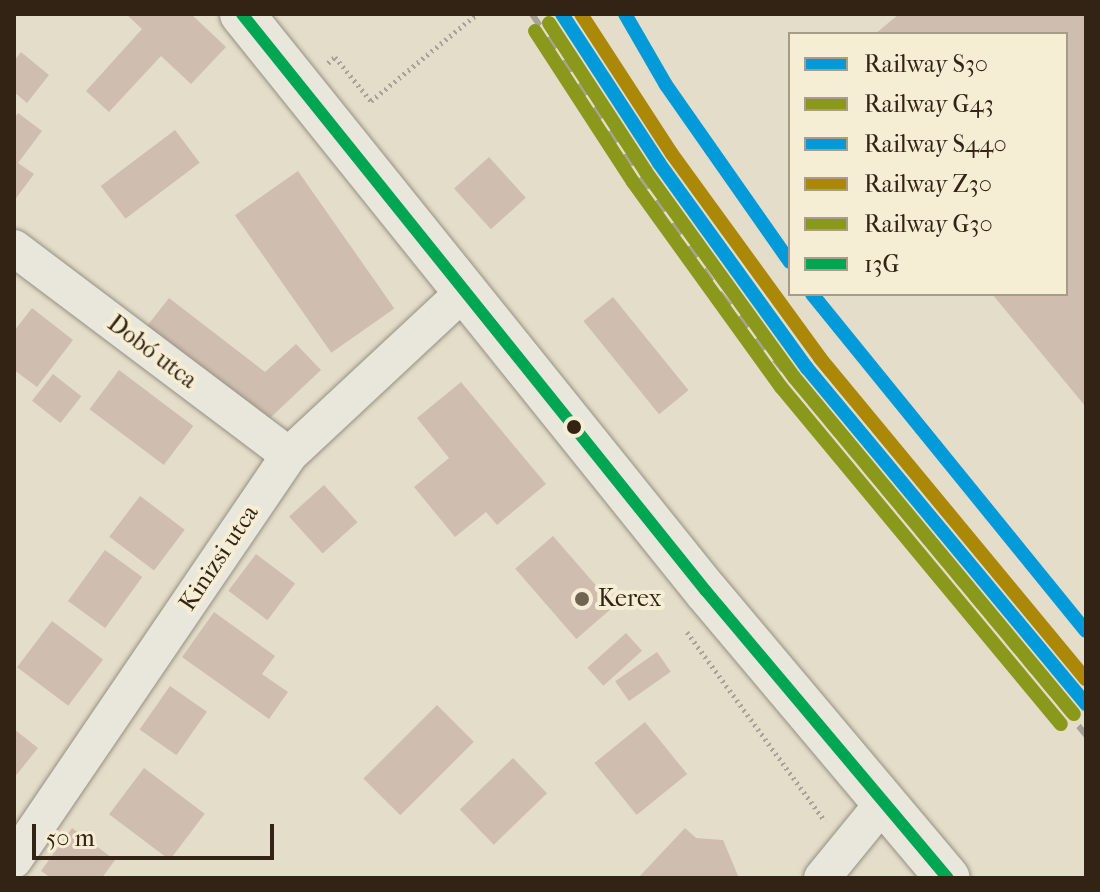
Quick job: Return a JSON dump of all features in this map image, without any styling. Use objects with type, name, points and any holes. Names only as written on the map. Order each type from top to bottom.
[{"type":"street","points":[[242,14],[706,591],[948,878]]},
{"type":"street","name":"Dobó utca","points":[[14,248],[289,455]]},
{"type":"street","name":"Kinizsi utca","points":[[17,850],[289,455],[465,291]]},
{"type":"street","points":[[822,878],[884,802]]},
{"type":"path","points":[[379,94],[477,14]]},
{"type":"building","points":[[126,14],[191,14],[226,47],[191,84],[161,56],[109,112],[86,91],[142,29]]},
{"type":"building","points":[[899,14],[1086,14],[1086,407],[994,296],[1068,296],[1068,32],[877,32]]},
{"type":"building","points":[[21,52],[49,75],[27,103],[14,92],[14,61]]},
{"type":"building","points":[[18,113],[42,131],[18,163],[34,174],[14,201],[14,118]]},
{"type":"building","points":[[175,130],[200,163],[125,219],[101,186]]},
{"type":"building","points":[[489,157],[526,198],[491,229],[454,188]]},
{"type":"building","points":[[298,171],[394,309],[331,353],[235,215]]},
{"type":"building","points":[[613,297],[689,390],[659,414],[583,321]]},
{"type":"building","points":[[169,298],[265,372],[296,344],[321,370],[269,419],[147,326]]},
{"type":"building","points":[[32,308],[73,340],[37,387],[14,370],[14,331]]},
{"type":"building","points":[[119,370],[193,426],[164,465],[90,409]]},
{"type":"building","points":[[53,374],[81,396],[60,423],[32,401]]},
{"type":"building","points":[[461,382],[546,484],[497,525],[486,512],[455,537],[414,487],[449,458],[417,418]]},
{"type":"building","points":[[324,485],[357,522],[323,554],[289,516]]},
{"type":"building","points":[[140,496],[185,530],[154,570],[109,537]]},
{"type":"building","points":[[553,536],[614,606],[576,639],[515,569]]},
{"type":"building","points":[[105,550],[142,577],[105,628],[68,601]]},
{"type":"building","points":[[256,554],[295,583],[267,620],[228,591]]},
{"type":"building","points":[[214,612],[275,656],[262,674],[288,692],[269,719],[182,657]]},
{"type":"building","points":[[52,621],[103,660],[68,706],[17,667]]},
{"type":"building","points":[[626,633],[642,651],[603,686],[587,668]]},
{"type":"building","points":[[657,652],[671,672],[629,701],[615,681]]},
{"type":"building","points":[[170,686],[207,712],[176,755],[140,729]]},
{"type":"building","points":[[437,705],[474,742],[400,815],[363,779]]},
{"type":"building","points":[[645,722],[687,774],[637,815],[594,763]]},
{"type":"building","points":[[14,729],[38,748],[14,778]]},
{"type":"building","points":[[513,758],[547,793],[494,845],[460,809]]},
{"type":"building","points":[[144,768],[205,814],[170,860],[109,814]]},
{"type":"building","points":[[72,828],[115,860],[102,878],[51,878],[41,871]]},
{"type":"building","points":[[685,828],[696,838],[723,840],[739,878],[638,878]]},
{"type":"railway","points":[[532,14],[721,295],[1086,735]]},
{"type":"rail line","name":"S30","points":[[562,14],[659,163],[807,368],[1086,704]]},
{"type":"rail line","name":"Z30","points":[[581,14],[672,154],[820,358],[1086,679]]},
{"type":"rail line","name":"S440","points":[[625,14],[666,85],[788,259]]},
{"type":"rail line","name":"G43","points":[[549,23],[646,172],[794,377],[1074,714]]},
{"type":"rail line","name":"G30","points":[[535,31],[633,182],[781,387],[1061,724]]},
{"type":"rail line","name":"S440","points":[[814,296],[1086,631]]},
{"type":"transit line","name":"13G","points":[[242,14],[706,591],[948,878]]},
{"type":"place","name":"Kerex","points":[[582,599]]}]
